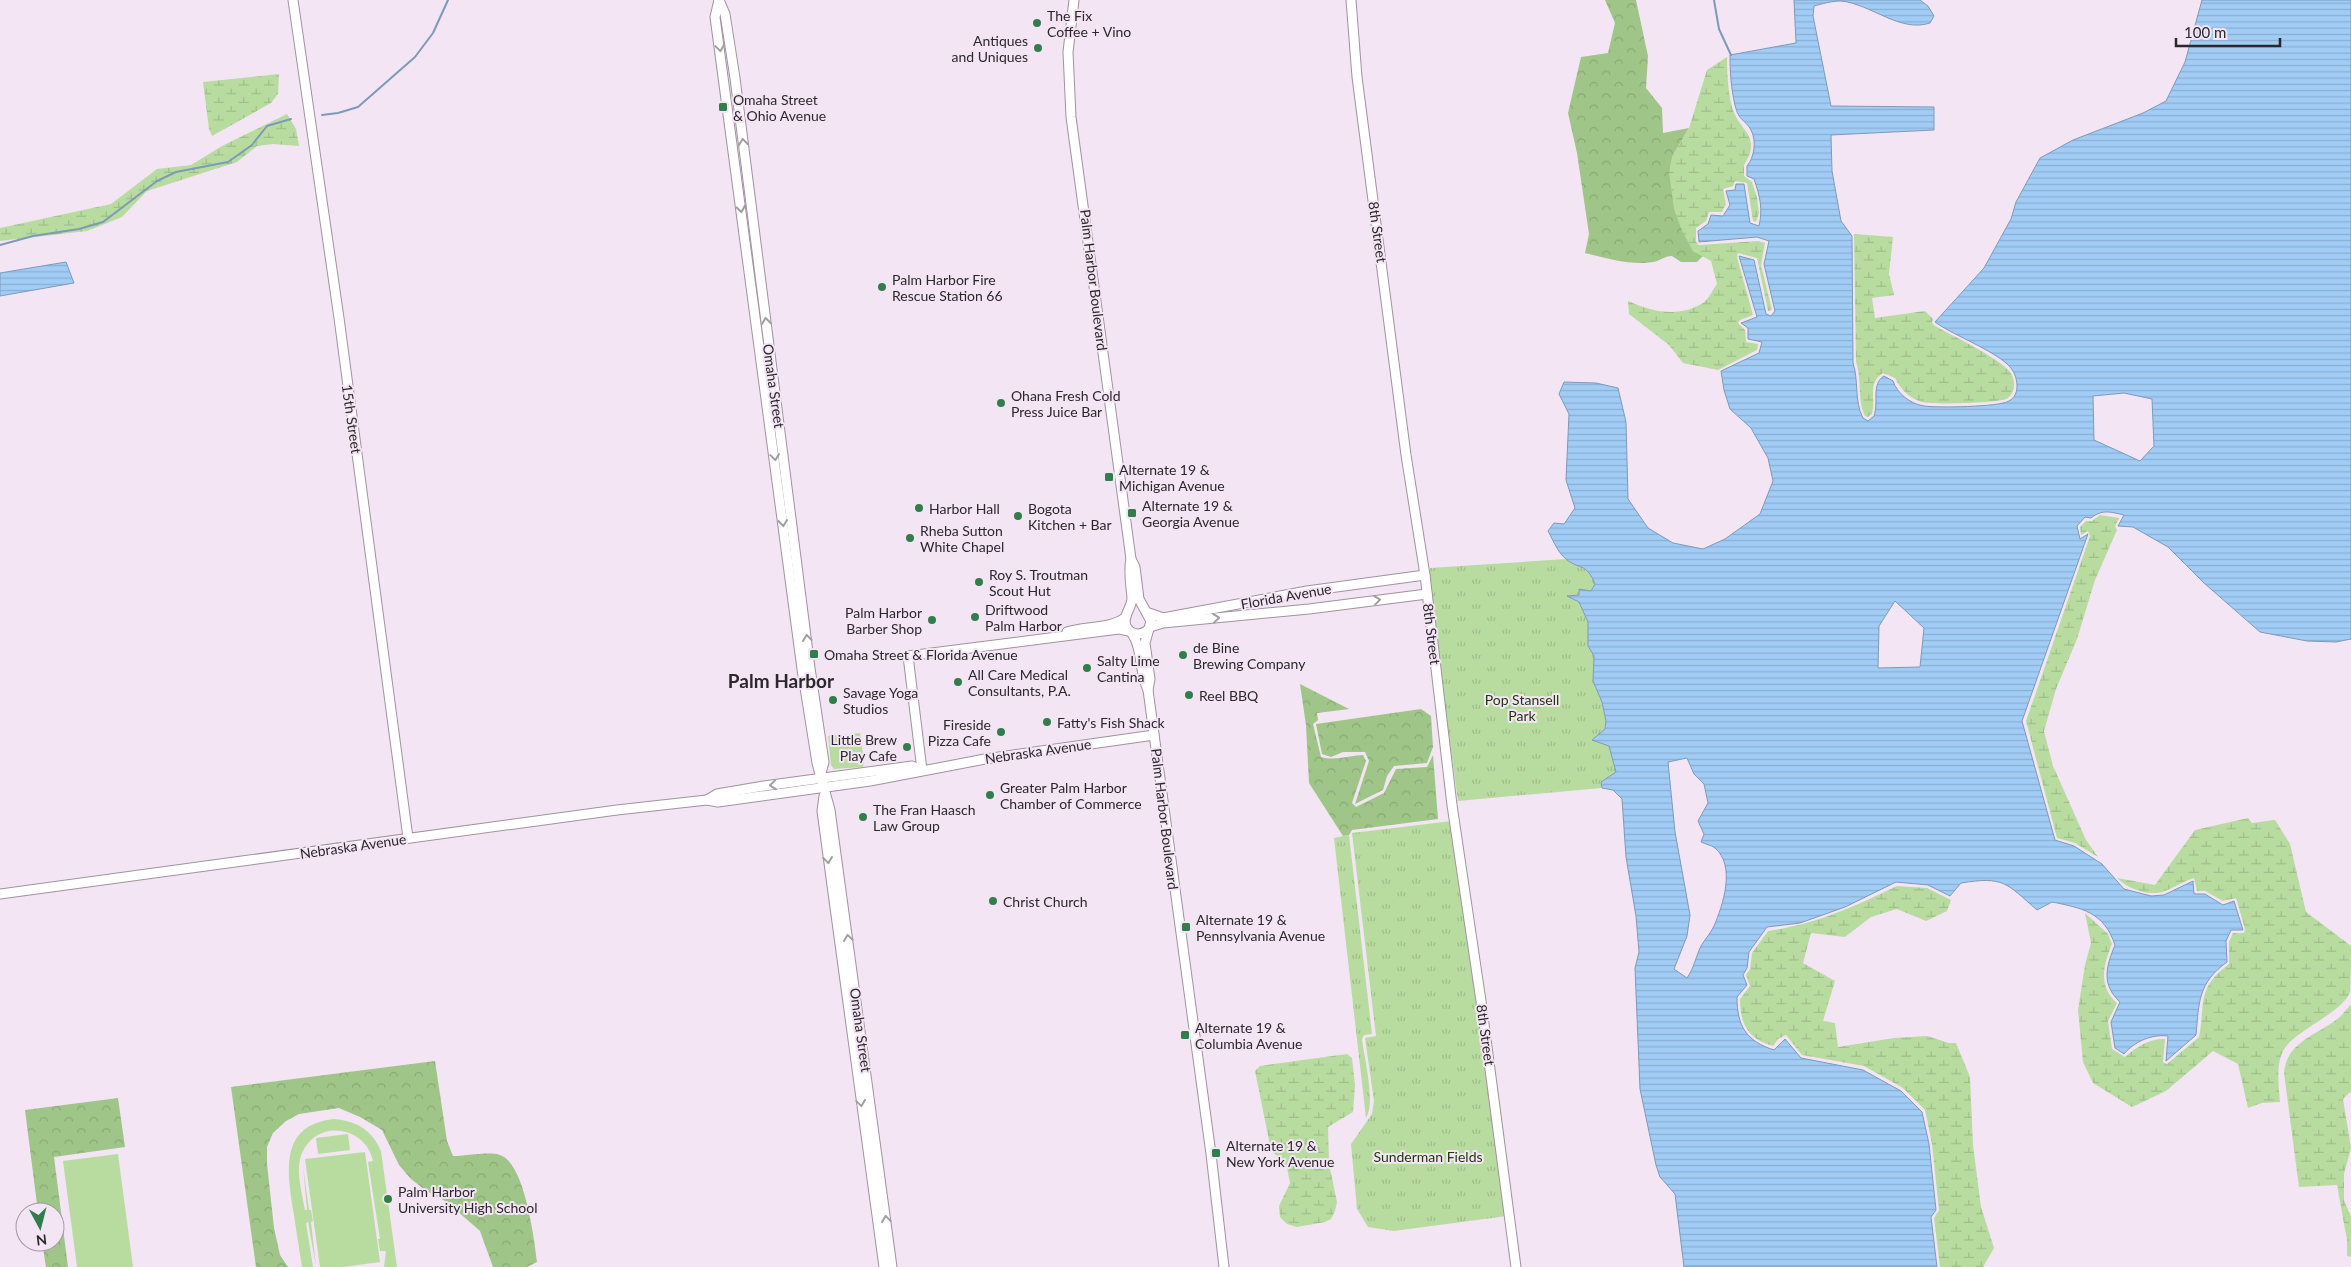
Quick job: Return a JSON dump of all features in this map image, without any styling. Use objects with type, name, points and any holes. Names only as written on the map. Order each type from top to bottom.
[{"type":"street","name":"15th Street","points":[[293,0],[339,318],[408,838]]},
{"type":"street","name":"Omaha Street","points":[[719,0],[725,14],[735,78],[810,668],[824,762],[822,811],[884,1267]]},
{"type":"street","name":"Palm Harbor Boulevard","points":[[1074,0],[1068,52],[1071,117],[1131,559],[1135,567],[1139,599],[1148,612]]},
{"type":"street","name":"8th Street","points":[[1351,0],[1357,77],[1406,455],[1425,575],[1452,805],[1481,1001],[1516,1267]]},
{"type":"street","name":"Palm Harbor Boulevard","points":[[1126,614],[1132,600],[1129,568],[1131,559]]},
{"type":"street","name":"Florida Avenue","points":[[1148,612],[1158,618],[1170,617],[1306,591],[1425,575]]},
{"type":"street","name":"Florida Avenue","points":[[1150,628],[1173,622],[1308,609],[1427,594]]},
{"type":"street","points":[[922,770],[908,656],[1119,629],[1140,635],[1150,628],[1151,621],[1148,612],[1137,608],[1112,624],[1081,628],[1053,636]]},
{"type":"street","points":[[1126,614],[1126,625],[1131,632]]},
{"type":"street","name":"Palm Harbor Boulevard","points":[[1150,628],[1145,643],[1150,679],[1148,690],[1224,1267]]},
{"type":"street","name":"Palm Harbor Boulevard","points":[[1131,632],[1138,644],[1143,680],[1148,690]]},
{"type":"street","name":"Nebraska Avenue","points":[[0,894],[408,838],[707,800],[718,802],[822,784],[914,773],[1012,754],[1154,735]]},
{"type":"street","name":"Omaha Street","points":[[822,784],[830,810],[892,1267]]},
{"type":"green space","points":[[1605,0],[1636,0],[1648,56],[1646,88],[1662,108],[1663,133],[1689,128],[1672,157],[1693,251],[1703,256],[1697,262],[1681,262],[1672,256],[1653,262],[1636,263],[1585,253],[1589,234],[1577,153],[1568,113],[1581,57],[1608,53],[1615,23]]},
{"type":"green space","points":[[1727,57],[1732,107],[1748,134],[1751,147],[1744,165],[1744,176],[1752,182],[1759,213],[1756,222],[1753,221],[1747,183],[1735,181],[1733,186],[1723,189],[1726,204],[1722,212],[1709,212],[1706,221],[1696,228],[1696,242],[1699,245],[1758,241],[1765,243],[1761,265],[1772,310],[1768,311],[1757,258],[1738,253],[1737,257],[1753,315],[1740,320],[1738,323],[1745,330],[1746,342],[1758,344],[1757,350],[1718,370],[1683,363],[1669,345],[1629,314],[1628,301],[1666,312],[1684,311],[1703,303],[1717,284],[1711,261],[1693,251],[1682,231],[1674,209],[1669,172],[1672,157],[1689,128],[1707,70]]},
{"type":"green space","points":[[279,74],[278,94],[271,103],[212,136],[209,129],[203,82]]},
{"type":"green space","points":[[287,114],[296,129],[299,146],[273,144],[257,146],[237,162],[147,191],[122,217],[87,231],[0,241],[0,228],[111,204],[157,169],[191,165],[222,146]]},
{"type":"green space","points":[[1854,234],[1893,237],[1889,274],[1894,295],[1872,298],[1875,318],[1925,311],[1933,319],[1932,323],[1935,326],[1987,354],[2010,372],[2014,387],[2009,397],[2000,400],[1978,402],[1922,402],[1906,393],[1895,378],[1883,373],[1875,381],[1872,414],[1868,417],[1865,416],[1861,403],[1856,362]]},
{"type":"green space","points":[[2100,515],[2119,518],[2115,526],[2117,530],[2095,580],[2077,639],[2056,689],[2044,731],[2053,766],[2086,840],[2098,857],[2075,843],[2057,838],[2026,721],[2090,536],[2088,531],[2081,535],[2080,527],[2086,521],[2092,521]]},
{"type":"green space","name":"Pop Stansell Park","points":[[1566,559],[1584,568],[1595,584],[1591,591],[1579,589],[1580,595],[1568,596],[1579,602],[1588,622],[1588,646],[1594,656],[1593,681],[1602,702],[1606,721],[1605,729],[1616,772],[1601,782],[1602,788],[1458,801],[1430,597],[1430,568]]},
{"type":"green space","points":[[1300,684],[1349,709],[1317,713],[1318,720],[1313,724],[1321,757],[1336,758],[1363,755],[1366,761],[1352,803],[1356,807],[1384,793],[1396,769],[1427,767],[1433,755],[1438,819],[1352,830],[1349,835],[1343,836],[1309,783],[1306,725]]},
{"type":"green space","points":[[1421,709],[1431,716],[1433,747],[1427,763],[1394,766],[1387,776],[1383,790],[1355,804],[1369,761],[1365,752],[1343,752],[1331,757],[1322,754],[1316,724]]},
{"type":"green space","points":[[860,733],[864,761],[863,767],[834,769],[831,765],[828,736]]},
{"type":"green space","points":[[2248,818],[2252,823],[2275,820],[2290,844],[2306,912],[2351,946],[2350,992],[2338,1007],[2301,1033],[2285,1048],[2279,1068],[2280,1102],[2262,1103],[2248,1108],[2238,1064],[2213,1051],[2166,1091],[2132,1107],[2093,1083],[2083,1062],[2078,1010],[2085,965],[2091,943],[2085,913],[2108,934],[2112,944],[2106,960],[2104,975],[2107,990],[2117,1003],[2108,1021],[2112,1049],[2125,1057],[2144,1044],[2154,1040],[2165,1039],[2163,1062],[2167,1064],[2199,1037],[2204,996],[2211,981],[2229,964],[2229,942],[2233,933],[2244,933],[2245,929],[2236,898],[2223,901],[2205,891],[2197,891],[2194,878],[2165,891],[2153,893],[2133,889],[2117,878],[2155,885],[2195,830]]},
{"type":"green space","name":"Sunderman Fields","points":[[1452,821],[1507,1216],[1394,1231],[1368,1227],[1357,1209],[1351,1144],[1372,1114],[1374,1101],[1365,1038],[1376,1036],[1352,833]]},
{"type":"green space","points":[[1349,835],[1372,1034],[1364,1035],[1362,1039],[1370,1091],[1369,1111],[1366,1118],[1334,838]]},
{"type":"green space","points":[[1897,886],[1927,888],[1951,900],[1947,911],[1926,921],[1897,909],[1871,917],[1845,937],[1811,933],[1803,963],[1835,981],[1823,1021],[1835,1023],[1838,1047],[1894,1038],[1927,1036],[1949,1043],[1956,1043],[1970,1077],[1973,1145],[1981,1207],[1994,1248],[1983,1267],[1940,1267],[1934,1218],[1939,1210],[1932,1144],[1925,1110],[1903,1088],[1864,1066],[1802,1055],[1786,1035],[1778,1039],[1773,1046],[1764,1043],[1747,1029],[1740,1008],[1740,999],[1750,986],[1746,975],[1750,969],[1752,953],[1768,931],[1819,919],[1850,908]]},
{"type":"green space","points":[[2351,1004],[2351,1091],[2343,1099],[2351,1148],[2344,1174],[2344,1201],[2351,1216],[2351,1257],[2347,1256],[2347,1240],[2337,1185],[2299,1187],[2284,1073],[2286,1062],[2298,1045],[2332,1023]]},
{"type":"green space","points":[[1347,1054],[1352,1058],[1355,1085],[1353,1112],[1328,1127],[1329,1164],[1337,1202],[1335,1211],[1331,1219],[1325,1222],[1297,1227],[1287,1224],[1280,1217],[1279,1206],[1290,1183],[1287,1167],[1271,1150],[1255,1071],[1260,1066]]},
{"type":"green space","points":[[435,1061],[447,1141],[453,1156],[496,1154],[509,1161],[522,1186],[527,1203],[537,1262],[527,1267],[493,1267],[480,1231],[447,1202],[425,1190],[411,1179],[399,1165],[382,1130],[360,1117],[339,1108],[299,1114],[286,1121],[273,1133],[267,1147],[267,1164],[274,1228],[280,1255],[288,1267],[256,1267],[231,1087]]},
{"type":"green space","points":[[118,1098],[125,1147],[54,1157],[60,1202],[37,1202],[25,1110]]},
{"type":"green space","points":[[334,1119],[357,1124],[363,1128],[373,1137],[381,1151],[397,1267],[384,1267],[386,1251],[380,1251],[378,1239],[380,1239],[368,1162],[373,1161],[369,1149],[361,1140],[351,1134],[341,1131],[329,1131],[318,1135],[309,1142],[300,1159],[300,1181],[305,1210],[307,1210],[303,1166],[309,1210],[311,1210],[313,1221],[311,1222],[316,1266],[308,1222],[306,1223],[313,1267],[302,1267],[289,1179],[291,1151],[296,1140],[304,1130],[316,1123]]},
{"type":"green space","points":[[348,1134],[350,1150],[318,1154],[316,1138]]},
{"type":"green space","points":[[365,1152],[380,1262],[343,1267],[320,1267],[305,1159]]},
{"type":"green space","points":[[118,1154],[133,1267],[77,1267],[63,1161]]},
{"type":"green space","points":[[65,1243],[68,1267],[46,1267],[44,1252],[65,1252]]},
{"type":"water","points":[[1794,0],[1920,0],[1928,6],[1934,16],[1930,23],[1919,25],[1897,21],[1852,3],[1841,1],[1814,6],[1813,16],[1831,106],[1934,107],[1934,130],[1831,135],[1832,171],[1841,221],[1852,236],[1853,363],[1858,405],[1863,418],[1868,421],[1874,416],[1876,388],[1880,379],[1884,376],[1893,381],[1905,397],[1914,403],[1924,406],[1981,406],[2003,403],[2013,398],[2017,383],[2013,371],[2008,365],[1989,351],[1935,322],[1984,268],[2011,219],[2016,202],[2040,158],[2073,140],[2143,113],[2166,101],[2185,62],[2202,0],[2351,0],[2351,639],[2336,642],[2307,641],[2260,632],[2204,583],[2168,547],[2133,527],[2118,526],[2124,515],[2103,512],[2091,518],[2085,517],[2077,526],[2080,539],[2088,534],[2022,721],[2055,840],[2074,846],[2102,864],[2124,889],[2151,896],[2164,895],[2193,881],[2194,894],[2205,894],[2223,905],[2234,901],[2243,930],[2231,930],[2226,941],[2227,962],[2217,970],[2205,986],[2199,1003],[2196,1035],[2166,1061],[2168,1036],[2144,1039],[2133,1045],[2124,1054],[2115,1048],[2111,1022],[2120,1002],[2110,989],[2108,982],[2109,961],[2115,945],[2105,925],[2091,913],[2063,904],[2052,902],[2037,910],[2011,888],[1996,881],[1987,880],[1961,883],[1950,896],[1928,885],[1896,882],[1845,907],[1800,923],[1767,927],[1749,952],[1747,968],[1743,975],[1747,985],[1737,997],[1737,1007],[1741,1024],[1750,1037],[1756,1042],[1774,1050],[1785,1039],[1801,1058],[1863,1070],[1901,1091],[1922,1112],[1929,1144],[1936,1210],[1931,1217],[1937,1267],[1684,1267],[1675,1194],[1660,1177],[1656,1165],[1640,1089],[1635,968],[1639,952],[1636,916],[1626,857],[1622,799],[1613,790],[1602,788],[1601,782],[1616,772],[1609,746],[1592,740],[1605,729],[1606,721],[1602,702],[1593,681],[1594,656],[1588,646],[1588,622],[1579,602],[1567,596],[1579,595],[1579,589],[1591,591],[1595,584],[1589,572],[1563,556],[1548,531],[1554,523],[1564,524],[1575,508],[1566,480],[1569,414],[1559,394],[1564,382],[1596,383],[1618,388],[1626,422],[1628,499],[1648,528],[1673,543],[1703,549],[1725,539],[1760,514],[1773,481],[1768,458],[1751,428],[1730,409],[1721,371],[1759,353],[1762,342],[1748,339],[1748,328],[1741,323],[1757,317],[1739,256],[1754,260],[1766,314],[1771,316],[1775,311],[1764,264],[1769,241],[1757,237],[1699,242],[1698,231],[1708,224],[1711,215],[1723,216],[1730,205],[1726,191],[1735,190],[1736,184],[1744,184],[1750,223],[1759,226],[1761,214],[1756,185],[1754,179],[1747,176],[1747,166],[1753,154],[1754,139],[1749,126],[1738,115],[1735,105],[1730,55],[1796,43]],"holes":[[[2124,393],[2152,399],[2154,446],[2140,461],[2094,440],[2093,396]],[[1895,601],[1924,628],[1920,667],[1878,668],[1879,626]],[[1687,758],[1694,774],[1704,784],[1708,803],[1698,821],[1704,834],[1701,842],[1715,848],[1725,865],[1726,875],[1724,897],[1713,929],[1701,946],[1687,978],[1674,969],[1687,936],[1690,915],[1675,832],[1668,762]]]},
{"type":"water","points":[[66,262],[74,283],[0,296],[0,273]]},
{"type":"waterway","points":[[322,115],[338,113],[358,107],[415,57],[433,33],[448,0]]},
{"type":"waterway","points":[[1714,0],[1719,29],[1731,55]]},
{"type":"waterway","points":[[0,245],[33,236],[79,229],[103,222],[157,181],[176,172],[228,162],[252,145],[267,126],[291,119]]},
{"type":"place","name":"The Fix Coffee + Vino","points":[[1037,23]]},
{"type":"place","name":"Antiques and Uniques","points":[[1038,48]]},
{"type":"place","name":"Omaha Street & Ohio Avenue","points":[[723,107]]},
{"type":"place","name":"Palm Harbor Fire Rescue Station 66","points":[[882,287]]},
{"type":"place","name":"Ohana Fresh Cold Press Juice Bar","points":[[1001,403]]},
{"type":"place","name":"Alternate 19 & Michigan Avenue","points":[[1109,477]]},
{"type":"place","name":"Harbor Hall","points":[[919,508]]},
{"type":"place","name":"Alternate 19 & Georgia Avenue","points":[[1132,513]]},
{"type":"place","name":"Bogota Kitchen + Bar","points":[[1018,516]]},
{"type":"place","name":"Rheba Sutton White Chapel","points":[[910,538]]},
{"type":"place","name":"Roy S. Troutman Scout Hut","points":[[979,582]]},
{"type":"place","name":"Driftwood Palm Harbor","points":[[975,617]]},
{"type":"place","name":"Palm Harbor Barber Shop","points":[[932,620]]},
{"type":"place","name":"Omaha Street & Florida Avenue","points":[[814,654]]},
{"type":"place","name":"de Bine Brewing Company","points":[[1183,655]]},
{"type":"place","name":"Salty Lime Cantina","points":[[1087,668]]},
{"type":"place","name":"All Care Medical Consultants, P.A.","points":[[958,682]]},
{"type":"place","name":"Reel BBQ","points":[[1189,695]]},
{"type":"place","name":"Savage Yoga Studios","points":[[833,700]]},
{"type":"place","name":"Fatty's Fish Shack","points":[[1047,722]]},
{"type":"place","name":"Fireside Pizza Cafe","points":[[1001,732]]},
{"type":"place","name":"Little Brew Play Cafe","points":[[907,747]]},
{"type":"place","name":"Greater Palm Harbor Chamber of Commerce","points":[[990,795]]},
{"type":"place","name":"The Fran Haasch Law Group","points":[[863,817]]},
{"type":"place","name":"Christ Church","points":[[993,901]]},
{"type":"place","name":"Alternate 19 & Pennsylvania Avenue","points":[[1186,927]]},
{"type":"place","name":"Alternate 19 & Columbia Avenue","points":[[1185,1035]]},
{"type":"place","name":"Alternate 19 & New York Avenue","points":[[1216,1153]]},
{"type":"place","name":"Palm Harbor University High School","points":[[388,1199]]},
{"type":"district","name":"Palm Harbor","points":[[781,680]]}]
